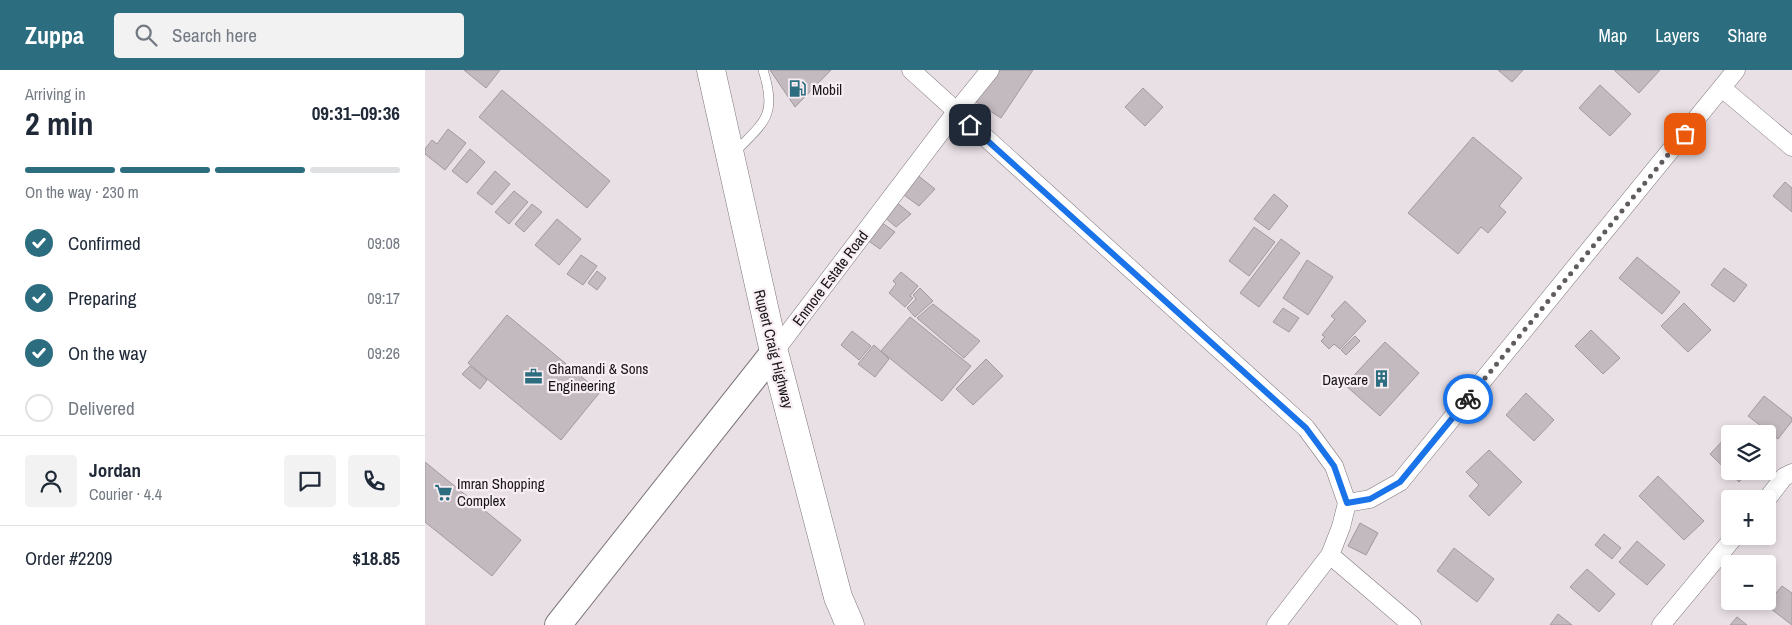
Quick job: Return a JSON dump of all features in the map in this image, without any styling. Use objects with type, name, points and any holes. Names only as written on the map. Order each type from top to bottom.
[{"type":"main road","name":"Rupert Craig Highway","points":[[711,70],[774,352],[838,597],[850,625]]},
{"type":"main road","name":"Enmore Estate Road","points":[[557,625],[774,352]]},
{"type":"street","points":[[911,70],[955,112],[1306,428],[1334,466],[1347,503],[1341,527],[1330,555],[1275,625]]},
{"type":"street","name":"Enmore Estate Road","points":[[774,352],[955,112],[990,70]]},
{"type":"street","points":[[1347,503],[1370,499],[1400,482],[1736,70]]},
{"type":"street","points":[[1722,88],[1792,147]]},
{"type":"street","points":[[1774,490],[1785,477],[1792,473]]},
{"type":"street","points":[[1661,625],[1728,545]]},
{"type":"street","points":[[1330,555],[1412,625]]},
{"type":"lane","points":[[730,157],[765,121],[770,104],[763,70]]},
{"type":"building","points":[[464,70],[500,70],[486,88]]},
{"type":"building","name":"Mobil","points":[[770,70],[831,70],[795,107]]},
{"type":"building","points":[[997,70],[1033,70],[1001,118],[976,102]]},
{"type":"building","points":[[1498,70],[1523,70],[1512,82]]},
{"type":"building","points":[[1614,70],[1660,70],[1639,93]]},
{"type":"building","points":[[1600,85],[1631,114],[1610,136],[1579,108]]},
{"type":"building","points":[[1143,88],[1163,107],[1145,126],[1125,107]]},
{"type":"building","points":[[502,90],[610,181],[587,208],[479,117]]},
{"type":"building","points":[[448,129],[466,143],[445,170],[425,154],[425,149],[432,140],[437,144]]},
{"type":"building","points":[[1473,137],[1522,178],[1499,206],[1506,212],[1488,233],[1481,227],[1458,254],[1408,213]]},
{"type":"building","points":[[470,149],[485,162],[467,183],[452,171]]},
{"type":"building","points":[[495,171],[510,184],[492,205],[477,193]]},
{"type":"building","points":[[916,174],[935,189],[919,206],[900,192]]},
{"type":"building","points":[[1785,182],[1792,188],[1792,212],[1773,196]]},
{"type":"building","points":[[514,191],[528,202],[509,224],[495,212]]},
{"type":"building","points":[[1274,194],[1288,206],[1269,230],[1254,219]]},
{"type":"building","points":[[896,202],[911,214],[896,227],[882,215]]},
{"type":"building","points":[[532,204],[542,212],[524,232],[515,224]]},
{"type":"building","points":[[557,219],[581,239],[559,265],[535,245]]},
{"type":"building","points":[[878,220],[895,232],[880,249],[863,237]]},
{"type":"building","points":[[1254,227],[1275,242],[1249,276],[1229,261]]},
{"type":"building","points":[[1281,239],[1300,253],[1259,307],[1240,293]]},
{"type":"building","points":[[581,255],[597,266],[583,285],[567,274]]},
{"type":"building","points":[[1637,257],[1680,292],[1662,314],[1619,278]]},
{"type":"building","points":[[1307,260],[1333,277],[1308,315],[1283,298]]},
{"type":"building","points":[[1724,268],[1747,285],[1734,302],[1711,285]]},
{"type":"building","points":[[597,271],[606,278],[597,290],[588,283]]},
{"type":"building","points":[[901,272],[918,286],[910,296],[913,298],[905,307],[889,293],[896,284],[893,281]]},
{"type":"building","points":[[920,288],[933,301],[915,317],[907,308],[916,299],[913,295]]},
{"type":"building","points":[[1345,301],[1366,321],[1340,349],[1334,344],[1329,349],[1321,341],[1325,337],[1322,335],[1335,319],[1331,316]]},
{"type":"building","points":[[1684,303],[1711,330],[1688,352],[1661,326]]},
{"type":"building","points":[[933,304],[980,341],[964,358],[917,318]]},
{"type":"building","points":[[1283,308],[1299,318],[1289,332],[1273,322]]},
{"type":"building","name":"Ghamandi & Sons Engineering","points":[[507,315],[600,392],[561,440],[468,363]]},
{"type":"building","points":[[910,317],[971,366],[942,401],[881,351]]},
{"type":"building","points":[[1591,330],[1620,358],[1603,374],[1575,346]]},
{"type":"building","points":[[852,331],[871,346],[859,360],[841,345]]},
{"type":"building","points":[[1355,336],[1360,341],[1346,355],[1341,350]]},
{"type":"building","name":"Daycare","points":[[1385,342],[1419,373],[1380,416],[1345,385]]},
{"type":"building","points":[[874,345],[889,359],[875,377],[858,364]]},
{"type":"building","points":[[986,359],[1003,376],[973,405],[956,389]]},
{"type":"building","points":[[470,366],[487,380],[480,389],[462,374]]},
{"type":"building","points":[[1526,393],[1554,420],[1534,441],[1506,415]]},
{"type":"building","points":[[1764,396],[1792,418],[1792,421],[1778,439],[1776,437],[1776,425],[1760,425],[1748,416]]},
{"type":"building","points":[[1721,442],[1721,465],[1710,454]]},
{"type":"building","points":[[1489,450],[1522,482],[1489,516],[1469,496],[1479,485],[1466,472]]},
{"type":"building","name":"Imran Shopping Complex","points":[[425,462],[521,540],[492,576],[425,522]]},
{"type":"building","points":[[1658,476],[1704,521],[1684,540],[1639,496]]},
{"type":"building","points":[[1360,523],[1378,533],[1366,555],[1348,546]]},
{"type":"building","points":[[1604,534],[1621,548],[1612,559],[1595,545]]},
{"type":"building","points":[[1637,541],[1665,565],[1647,585],[1619,562]]},
{"type":"building","points":[[1454,548],[1494,579],[1477,602],[1437,571]]},
{"type":"building","points":[[1587,569],[1615,594],[1599,612],[1570,587]]},
{"type":"building","points":[[1782,586],[1792,593],[1792,625],[1772,610],[1776,610],[1776,593]]},
{"type":"building","points":[[1558,614],[1572,625],[1550,625]]},
{"type":"building","points":[[1737,617],[1747,625],[1730,625]]},
{"type":"way so far","points":[[1468,399],[1685,134]]},
{"type":"place","name":"Mobil","points":[[798,89]]},
{"type":"place","name":"Ghamandi & Sons Engineering","points":[[534,377]]},
{"type":"place","name":"Daycare","points":[[1382,379]]},
{"type":"place","name":"Imran Shopping Complex","points":[[443,492]]},
{"type":"route","points":[[970,125],[1306,428],[1334,466],[1347,503],[1370,499],[1400,482],[1468,399]]}]
